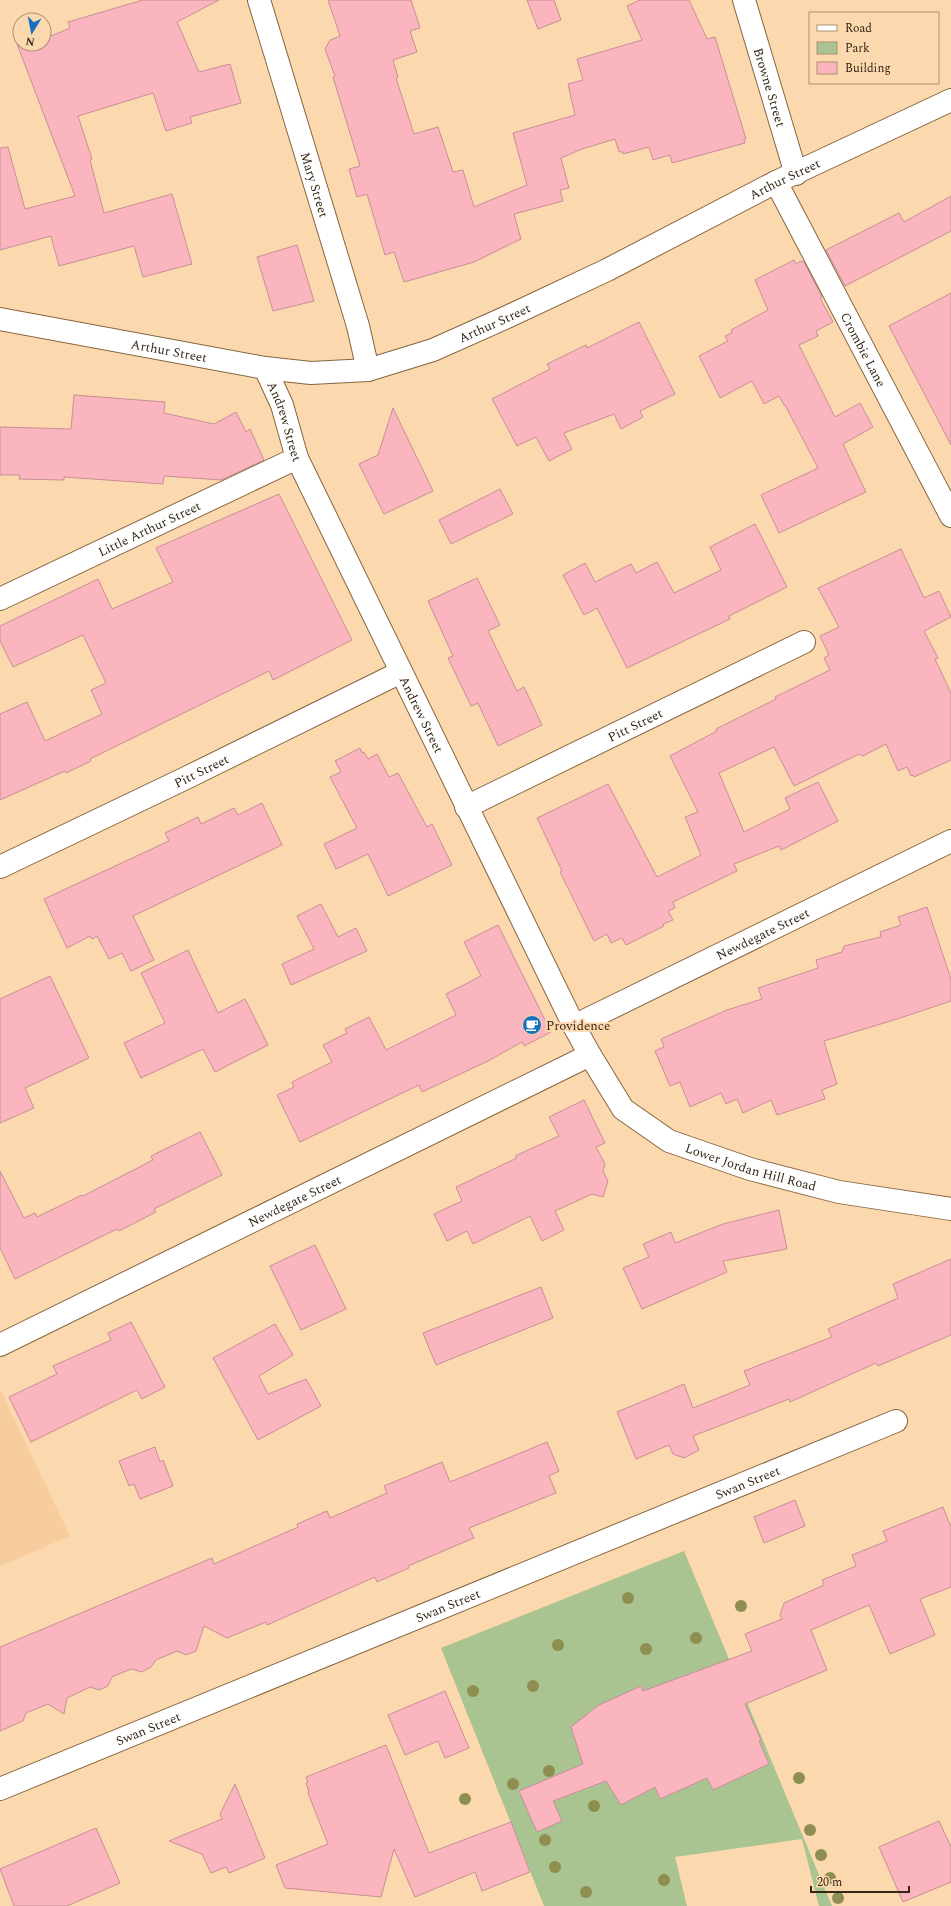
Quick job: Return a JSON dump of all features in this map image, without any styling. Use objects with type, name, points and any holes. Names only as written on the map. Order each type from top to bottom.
[{"type":"street","name":"Mary Street","points":[[259,0],[358,326],[368,370]]},
{"type":"street","name":"Browne Street","points":[[744,0],[796,174]]},
{"type":"street","name":"Arthur Street","points":[[0,319],[265,368],[311,373],[368,370],[433,350],[501,320],[607,270],[776,182],[796,174],[951,100]]},
{"type":"street","name":"Crombie Lane","points":[[776,182],[951,516]]},
{"type":"street","name":"Andrew Street","points":[[265,368],[282,405],[297,458],[466,807],[574,1026],[590,1055]]},
{"type":"street","name":"Little Arthur Street","points":[[0,599],[297,458]]},
{"type":"street","name":"Pitt Street","points":[[466,807],[804,642]]},
{"type":"street","name":"Pitt Street","points":[[0,867],[188,777],[401,672]]},
{"type":"street","name":"Newdegate Street","points":[[574,1026],[951,841]]},
{"type":"street","name":"Newdegate Street","points":[[0,1345],[590,1055]]},
{"type":"street","name":"Lower Jordan Hill Road","points":[[590,1055],[623,1109],[669,1141],[750,1170],[839,1192],[951,1208]]},
{"type":"street","name":"Swan Street","points":[[0,1789],[896,1421]]},
{"type":"shaded area","points":[[0,1389],[70,1536],[0,1566]]},
{"type":"green space","points":[[684,1551],[832,1906],[819,1906],[802,1839],[675,1857],[687,1906],[544,1906],[441,1648]]},
{"type":"building","points":[[143,0],[219,0],[177,22],[199,72],[230,64],[241,103],[190,117],[192,123],[166,131],[153,93],[78,116],[92,159],[90,160],[104,213],[172,194],[192,264],[143,277],[134,246],[59,266],[51,236],[0,250],[0,148],[8,147],[25,209],[75,196],[20,52],[52,52],[52,36],[70,28],[68,22]]},
{"type":"building","points":[[328,0],[411,0],[420,28],[410,31],[417,52],[393,60],[398,77],[396,78],[414,134],[438,127],[453,172],[463,170],[474,207],[527,185],[513,133],[575,115],[568,84],[583,80],[577,59],[642,40],[627,6],[640,0],[689,0],[707,39],[715,37],[746,139],[744,139],[745,143],[672,163],[670,155],[653,160],[649,147],[623,154],[623,152],[619,152],[615,139],[582,149],[561,158],[569,188],[560,190],[563,201],[514,214],[521,239],[474,262],[404,282],[394,252],[385,255],[367,194],[357,197],[349,169],[360,166],[333,77],[335,76],[325,49],[330,40],[340,36]]},
{"type":"building","points":[[527,0],[554,0],[561,20],[538,29]]},
{"type":"building","points":[[951,196],[951,231],[845,286],[826,250],[899,213],[904,222]]},
{"type":"building","points":[[297,245],[314,301],[273,311],[257,257]]},
{"type":"building","points":[[794,260],[796,264],[801,261],[804,262],[822,297],[820,298],[833,322],[816,331],[818,336],[799,345],[835,417],[860,403],[873,427],[843,444],[866,492],[779,533],[761,495],[818,468],[779,396],[764,404],[752,381],[720,398],[699,356],[728,341],[725,336],[732,333],[731,330],[768,310],[755,280]]},
{"type":"building","points":[[951,293],[951,445],[889,326]]},
{"type":"building","points":[[639,322],[675,394],[640,411],[643,417],[621,429],[614,414],[564,433],[572,449],[549,461],[536,437],[517,446],[492,399],[550,369],[547,364],[586,345],[587,348]]},
{"type":"building","points":[[74,395],[165,402],[164,413],[214,424],[236,412],[246,432],[250,429],[264,460],[221,480],[164,476],[163,484],[64,477],[64,480],[19,479],[20,475],[0,475],[0,427],[71,429]]},
{"type":"building","points":[[393,408],[433,491],[384,514],[359,464],[378,455]]},
{"type":"building","points":[[500,489],[513,514],[451,544],[439,520]]},
{"type":"building","points":[[279,494],[352,640],[273,680],[269,671],[90,759],[91,761],[66,773],[65,771],[0,800],[0,714],[27,702],[45,741],[102,714],[91,690],[106,683],[83,635],[13,667],[0,641],[0,626],[98,579],[112,609],[173,582],[156,548]]},
{"type":"building","points":[[755,524],[787,587],[729,616],[730,619],[627,668],[597,608],[584,615],[563,575],[585,563],[595,582],[631,564],[636,573],[657,562],[674,593],[721,570],[710,547]]},
{"type":"building","points":[[901,549],[924,598],[939,591],[951,617],[924,631],[938,658],[935,659],[951,693],[951,760],[914,777],[913,775],[911,776],[907,767],[898,771],[886,744],[863,756],[859,754],[794,786],[774,747],[719,773],[744,832],[790,809],[785,798],[818,782],[838,821],[781,850],[779,846],[734,864],[737,871],[673,902],[675,908],[668,911],[673,920],[626,945],[622,938],[611,943],[607,934],[594,941],[560,872],[562,871],[537,818],[608,784],[657,877],[701,855],[685,817],[698,812],[670,756],[717,731],[716,729],[776,699],[775,697],[830,670],[824,658],[829,655],[820,636],[839,627],[818,588]]},
{"type":"building","points":[[477,578],[500,625],[488,631],[517,691],[524,687],[542,725],[498,746],[478,703],[471,706],[448,658],[453,656],[428,601]]},
{"type":"building","points":[[360,748],[362,753],[364,752],[368,759],[377,754],[389,777],[398,773],[427,827],[432,824],[452,865],[388,896],[368,854],[336,869],[324,844],[357,828],[330,777],[341,772],[335,761]]},
{"type":"building","points":[[262,803],[282,845],[133,916],[154,960],[131,971],[122,953],[109,959],[97,936],[92,939],[90,936],[67,948],[44,899],[169,841],[165,833],[198,817],[201,824],[234,808],[238,815]]},
{"type":"building","points":[[321,904],[338,937],[356,928],[367,951],[291,985],[282,964],[314,949],[297,916]]},
{"type":"building","points":[[927,907],[951,979],[951,1001],[824,1041],[837,1084],[822,1090],[825,1099],[777,1115],[771,1100],[743,1113],[737,1099],[726,1104],[721,1093],[690,1107],[680,1082],[670,1086],[655,1051],[664,1047],[661,1039],[727,1010],[762,999],[758,988],[818,968],[816,960],[842,952],[844,946],[881,937],[880,932],[901,925],[898,917]]},
{"type":"building","points":[[498,925],[551,1032],[524,1046],[522,1042],[488,1061],[422,1092],[419,1085],[300,1142],[277,1095],[294,1087],[292,1082],[332,1062],[323,1045],[347,1033],[345,1029],[369,1017],[386,1050],[456,1015],[446,994],[481,976],[464,942]]},
{"type":"building","points":[[188,950],[218,1013],[245,999],[268,1045],[215,1072],[203,1049],[141,1078],[124,1043],[165,1023],[141,973]]},
{"type":"building","points":[[50,976],[89,1058],[25,1088],[34,1108],[0,1123],[0,999]]},
{"type":"building","points":[[584,1100],[605,1143],[596,1147],[605,1164],[603,1171],[608,1181],[603,1197],[592,1194],[555,1211],[564,1230],[542,1241],[530,1216],[473,1244],[467,1231],[447,1241],[434,1214],[462,1201],[456,1187],[517,1158],[515,1156],[559,1136],[549,1117]]},
{"type":"building","points":[[200,1132],[222,1175],[154,1209],[156,1212],[119,1231],[117,1229],[15,1279],[0,1248],[0,1171],[24,1218],[35,1213],[37,1217],[82,1195],[83,1196],[153,1160],[151,1156]]},
{"type":"building","points":[[779,1210],[787,1249],[723,1261],[727,1272],[642,1309],[623,1268],[649,1257],[643,1244],[671,1232],[675,1243],[723,1224]]},
{"type":"building","points":[[315,1245],[346,1309],[301,1330],[270,1266]]},
{"type":"building","points":[[951,1259],[951,1335],[878,1366],[876,1363],[790,1402],[789,1399],[693,1436],[699,1450],[684,1458],[673,1454],[669,1445],[636,1459],[617,1412],[684,1384],[693,1408],[750,1385],[744,1371],[832,1337],[828,1329],[898,1298],[893,1284]]},
{"type":"building","points":[[541,1287],[553,1318],[436,1365],[423,1333]]},
{"type":"building","points":[[131,1322],[165,1387],[142,1399],[137,1390],[31,1442],[9,1397],[57,1374],[53,1366],[111,1340],[108,1333]]},
{"type":"building","points":[[275,1324],[293,1355],[259,1376],[268,1394],[306,1379],[321,1406],[258,1440],[213,1358]]},
{"type":"building","points":[[547,1442],[559,1471],[549,1476],[556,1493],[469,1528],[474,1538],[408,1566],[409,1568],[377,1582],[375,1577],[267,1625],[266,1622],[227,1638],[204,1626],[196,1651],[186,1655],[177,1651],[156,1660],[151,1667],[142,1672],[131,1669],[112,1677],[108,1686],[99,1690],[90,1687],[67,1698],[64,1714],[48,1704],[26,1713],[23,1721],[0,1731],[0,1647],[212,1558],[214,1564],[298,1527],[297,1524],[327,1511],[330,1518],[387,1493],[384,1486],[442,1462],[450,1482]]},
{"type":"building","points":[[155,1447],[160,1462],[163,1460],[173,1486],[140,1499],[134,1484],[129,1486],[119,1461]]},
{"type":"building","points":[[795,1500],[805,1526],[764,1543],[754,1517]]},
{"type":"building","points":[[943,1507],[951,1527],[951,1587],[920,1599],[935,1635],[890,1654],[869,1605],[811,1630],[827,1670],[745,1704],[761,1740],[759,1741],[769,1764],[713,1790],[707,1778],[660,1799],[655,1787],[621,1805],[606,1781],[553,1801],[562,1821],[537,1832],[519,1791],[583,1764],[571,1727],[599,1705],[641,1686],[643,1691],[752,1651],[745,1634],[782,1619],[780,1615],[784,1603],[824,1585],[822,1580],[856,1566],[852,1555],[887,1541],[883,1531]]},
{"type":"building","points":[[445,1691],[469,1748],[445,1758],[438,1741],[405,1755],[388,1715]]},
{"type":"building","points":[[386,1745],[429,1853],[511,1822],[530,1872],[482,1891],[475,1872],[415,1897],[394,1849],[381,1897],[285,1888],[276,1865],[328,1844],[308,1793],[306,1783],[308,1782],[306,1777]]},
{"type":"building","points":[[235,1784],[265,1858],[229,1873],[226,1867],[211,1873],[202,1854],[169,1841],[222,1819],[220,1814]]},
{"type":"building","points":[[939,1821],[951,1847],[951,1882],[903,1902],[879,1847]]},
{"type":"building","points":[[96,1828],[120,1883],[67,1906],[14,1906],[0,1869]]},
{"type":"place","name":"Providence","points":[[532,1025]]}]
